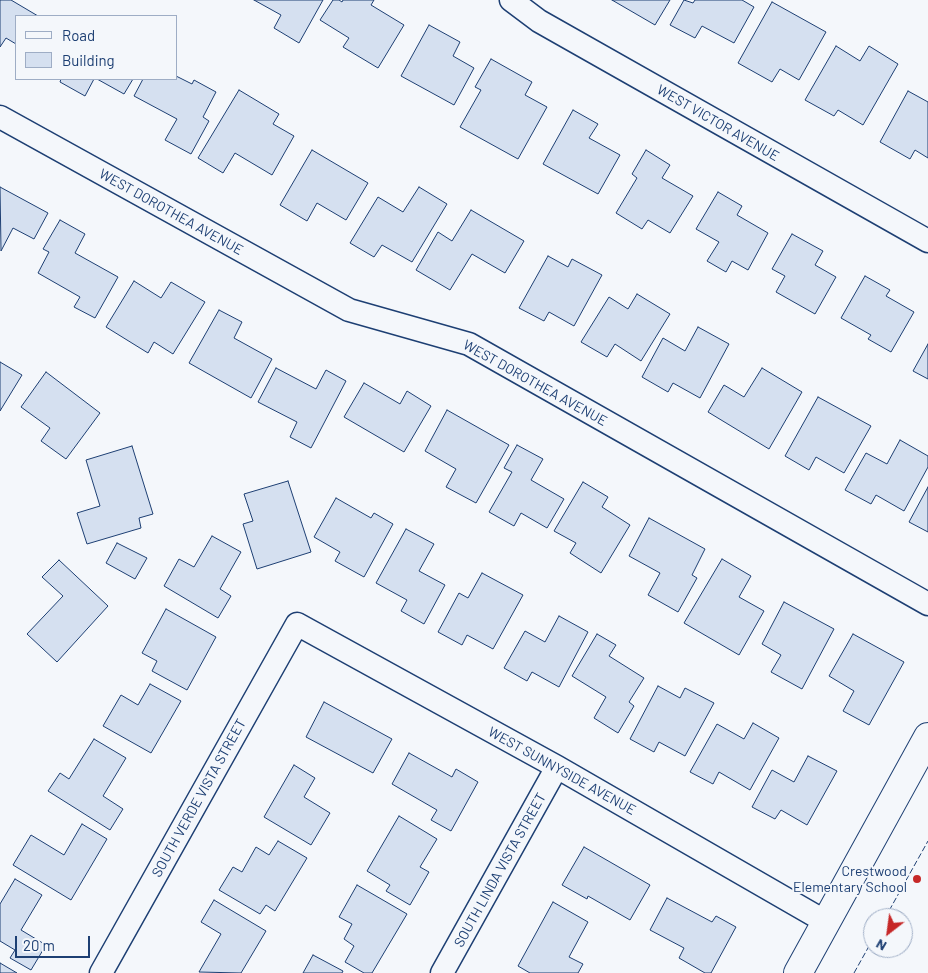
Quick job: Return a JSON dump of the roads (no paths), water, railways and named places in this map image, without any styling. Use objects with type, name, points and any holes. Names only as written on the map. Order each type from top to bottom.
[{"type":"street","name":"WEST VICTOR AVENUE","points":[[511,0],[538,21],[928,241]]},
{"type":"street","name":"WEST DOROTHEA AVENUE","points":[[0,117],[349,310],[469,344],[928,604]]},
{"type":"street","name":"WEST SUNNYSIDE AVENUE","points":[[297,624],[557,767],[826,922]]},
{"type":"street","name":"SOUTH VERDE VISTA STREET","points":[[101,973],[297,624]]},
{"type":"street","points":[[798,973],[928,738]]},
{"type":"street","name":"SOUTH LINDA VISTA STREET","points":[[442,973],[557,767]]},
{"type":"place","name":"Crestwood Elementary School","points":[[917,879]]}]
